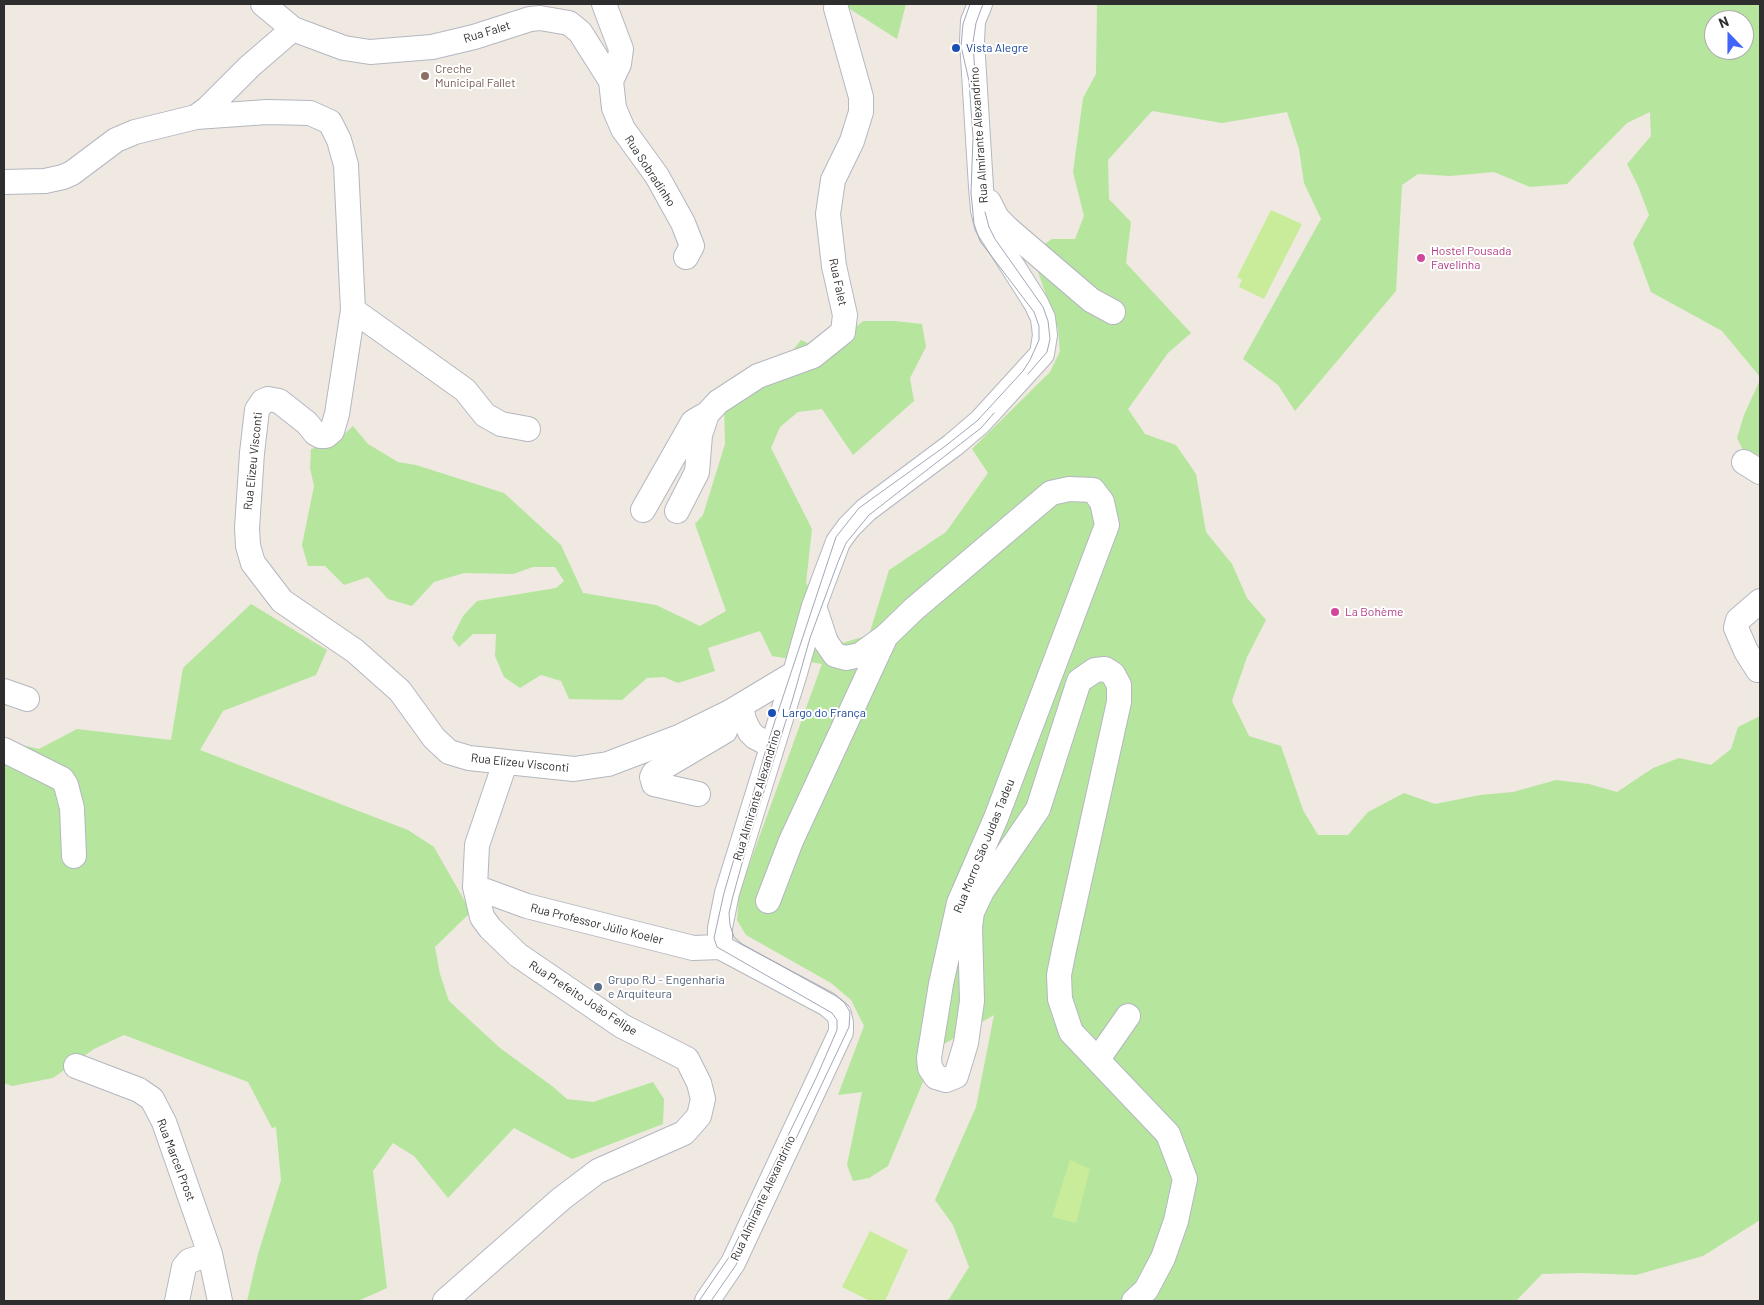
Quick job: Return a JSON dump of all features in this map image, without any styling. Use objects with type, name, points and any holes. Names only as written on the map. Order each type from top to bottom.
[{"type":"street","name":"Rua Falet","points":[[263,4],[293,29],[344,48],[370,52],[432,47],[474,38],[510,25],[540,18],[569,23],[580,32],[611,81]]},
{"type":"street","points":[[604,4],[620,49],[619,64],[611,81]]},
{"type":"street","name":"Rua Almirante Alexandrino","points":[[707,1301],[733,1263],[841,1032],[839,1014],[827,1004],[720,947],[720,928],[727,893],[795,674],[814,606],[838,542],[849,527],[866,510],[954,445],[980,422],[1042,354],[1045,335],[1043,318],[1036,303],[987,226],[981,187],[972,41],[973,21],[980,4]]},
{"type":"street","name":"Rua Falet","points":[[643,510],[693,422],[707,414],[718,402],[758,376],[813,356],[843,332],[845,315],[834,266],[828,214],[833,180],[852,140],[862,112],[861,97],[838,8]]},
{"type":"street","points":[[196,117],[293,29]]},
{"type":"street","name":"Rua Sobradinho","points":[[611,81],[614,108],[623,129],[657,176],[684,223],[692,246],[686,257]]},
{"type":"street","name":"Rua Elizeu Visconti","points":[[4,182],[45,181],[63,177],[77,170],[116,140],[135,132],[196,117],[267,112],[310,113],[330,122],[339,140],[346,165],[353,310],[337,414],[332,431],[326,436],[320,436],[307,423],[279,402],[268,399],[263,401],[257,410],[246,528],[248,546],[253,563],[282,601],[355,651],[400,692],[434,738],[449,752],[469,758],[505,763],[574,769],[608,764],[742,713]]},
{"type":"street","points":[[981,187],[997,218],[1008,229],[1091,300],[1113,312]]},
{"type":"street","points":[[353,310],[464,390],[485,416],[501,424],[528,429]]},
{"type":"street","points":[[677,511],[697,472],[700,435],[707,414]]},
{"type":"street","name":"Rua Morro São Judas Tadeu","points":[[814,606],[826,642],[835,655],[846,658],[860,655],[886,636],[914,609],[1051,493],[1069,489],[1093,490],[1102,502],[1107,525],[996,818],[959,903],[941,984],[929,1058],[930,1068],[936,1077],[946,1080],[956,1076],[966,1043],[972,1001],[970,927],[972,912],[982,891],[1038,809],[1079,681],[1095,670],[1105,669],[1113,674],[1119,685],[1119,702],[1059,975],[1060,999],[1071,1032],[1168,1134],[1184,1178],[1176,1221],[1163,1258],[1146,1290],[1134,1301]]},
{"type":"street","points":[[1760,601],[1738,620],[1736,628],[1746,651],[1758,670],[1760,670]]},
{"type":"street","points":[[768,901],[791,841],[886,636]]},
{"type":"street","points":[[698,794],[654,784],[652,777],[654,773],[795,674]]},
{"type":"street","points":[[4,692],[27,699]]},
{"type":"street","points":[[742,713],[750,732],[755,737],[772,746]]},
{"type":"street","points":[[4,750],[62,779],[66,785],[72,808],[74,856]]},
{"type":"street","name":"Rua Prefeito João Felipe","points":[[445,1301],[561,1198],[598,1171],[684,1133],[699,1116],[703,1099],[699,1082],[687,1059],[622,1026],[518,955],[490,928],[482,917],[475,887],[477,845],[505,763]]},
{"type":"street","name":"Rua Professor Júlio Koeler","points":[[475,887],[526,906],[693,948],[720,947]]},
{"type":"street","points":[[1098,1059],[1128,1016]]},
{"type":"street","name":"Rua Marcel Prost","points":[[76,1066],[139,1090],[152,1099],[164,1122],[210,1254],[220,1301]]},
{"type":"street","points":[[177,1301],[184,1267],[189,1261],[210,1254]]},
{"type":"green space","points":[[842,4],[906,4],[897,39]]},
{"type":"green space","points":[[1097,4],[1760,4],[1760,377],[1722,331],[1651,292],[1633,243],[1649,215],[1627,164],[1651,136],[1650,112],[1627,123],[1567,184],[1530,187],[1494,172],[1450,176],[1418,174],[1402,185],[1396,291],[1295,411],[1278,385],[1243,359],[1321,219],[1304,183],[1299,149],[1287,112],[1222,123],[1152,111],[1108,160],[1109,199],[1131,222],[1126,263],[1191,333],[1168,353],[1128,409],[1145,434],[1176,445],[1196,474],[1206,532],[1232,564],[1247,598],[1266,620],[1247,657],[1232,701],[1249,736],[1281,746],[1303,810],[1318,835],[1348,835],[1368,812],[1404,793],[1435,804],[1480,795],[1513,792],[1556,780],[1589,784],[1617,792],[1653,768],[1679,758],[1711,765],[1731,749],[1738,727],[1760,716],[1760,1220],[1703,1256],[1636,1275],[1542,1274],[1516,1301],[946,1301],[969,1267],[953,1225],[935,1200],[976,1107],[994,1015],[944,1044],[930,1065],[888,1166],[869,1178],[853,1181],[847,1165],[862,1092],[838,1095],[864,1026],[851,1000],[831,983],[746,935],[737,920],[739,893],[822,664],[772,656],[760,631],[708,648],[715,671],[678,683],[664,677],[647,678],[622,700],[569,699],[561,681],[541,675],[520,688],[504,677],[495,656],[496,634],[473,634],[459,647],[452,638],[463,616],[477,601],[556,588],[564,581],[555,567],[533,567],[513,574],[464,573],[434,582],[412,606],[388,599],[368,577],[344,585],[325,566],[308,566],[302,545],[314,486],[310,468],[311,449],[336,442],[353,426],[368,444],[398,462],[416,465],[504,493],[561,545],[583,593],[656,605],[700,626],[726,611],[695,524],[703,515],[725,444],[724,403],[764,387],[801,340],[827,352],[863,321],[894,321],[922,324],[926,347],[910,378],[914,401],[853,455],[822,409],[798,412],[780,427],[771,448],[812,529],[806,583],[836,632],[829,647],[869,635],[889,570],[946,532],[988,473],[972,449],[1050,372],[1060,351],[1058,329],[1037,269],[1035,251],[1052,239],[1075,239],[1084,216],[1073,172],[1083,98],[1096,74]]},
{"type":"green space","points":[[1271,210],[1302,224],[1264,299],[1239,287],[1242,280],[1237,277]]},
{"type":"green space","points":[[1760,380],[1760,456],[1743,450],[1737,438],[1744,415]]},
{"type":"green space","points":[[251,604],[327,650],[316,675],[223,711],[200,750],[408,830],[434,847],[471,912],[435,947],[440,974],[449,1001],[500,1048],[567,1099],[593,1102],[653,1082],[664,1099],[663,1124],[572,1159],[514,1128],[448,1198],[414,1156],[393,1143],[373,1171],[387,1288],[358,1301],[247,1301],[258,1254],[281,1180],[276,1127],[272,1128],[248,1082],[124,1035],[94,1049],[53,1078],[12,1086],[4,1083],[4,741],[39,749],[77,729],[171,740],[183,668]]},
{"type":"green space","points":[[1070,1160],[1090,1169],[1076,1223],[1052,1217]]},
{"type":"green space","points":[[870,1231],[908,1250],[885,1301],[870,1301],[842,1287]]},
{"type":"tram line","points":[[699,1301],[729,1257],[817,1076],[837,1030],[837,1020],[832,1013],[717,947],[714,938],[724,893],[769,739],[836,537],[859,508],[977,421],[1023,371],[1039,340],[1039,326],[1034,312],[980,241],[974,224],[971,193],[973,137],[969,81],[961,46],[963,24],[970,4]]},
{"type":"tram line","points":[[976,90],[973,42],[976,23],[983,4]]},
{"type":"tram line","points":[[979,130],[982,167]]},
{"type":"tram line","points":[[985,212],[995,239],[1043,307],[1048,321],[1050,339],[1047,352],[1028,374]]},
{"type":"tram line","points":[[711,1301],[736,1265],[849,1027],[850,1012],[844,1002],[742,944],[734,937],[730,925],[729,913],[746,849],[810,638],[846,543],[869,515],[981,428],[994,413]]},
{"type":"place","name":"Vista Alegre","points":[[956,48]]},
{"type":"place","name":"Creche Municipal Fallet","points":[[425,76]]},
{"type":"place","name":"Hostel Pousada Favelinha","points":[[1421,258]]},
{"type":"place","name":"La Bohème","points":[[1335,612]]},
{"type":"place","name":"Largo do França","points":[[772,713]]},
{"type":"place","name":"Grupo RJ - Engenharia e Arquiteura","points":[[598,987]]}]
